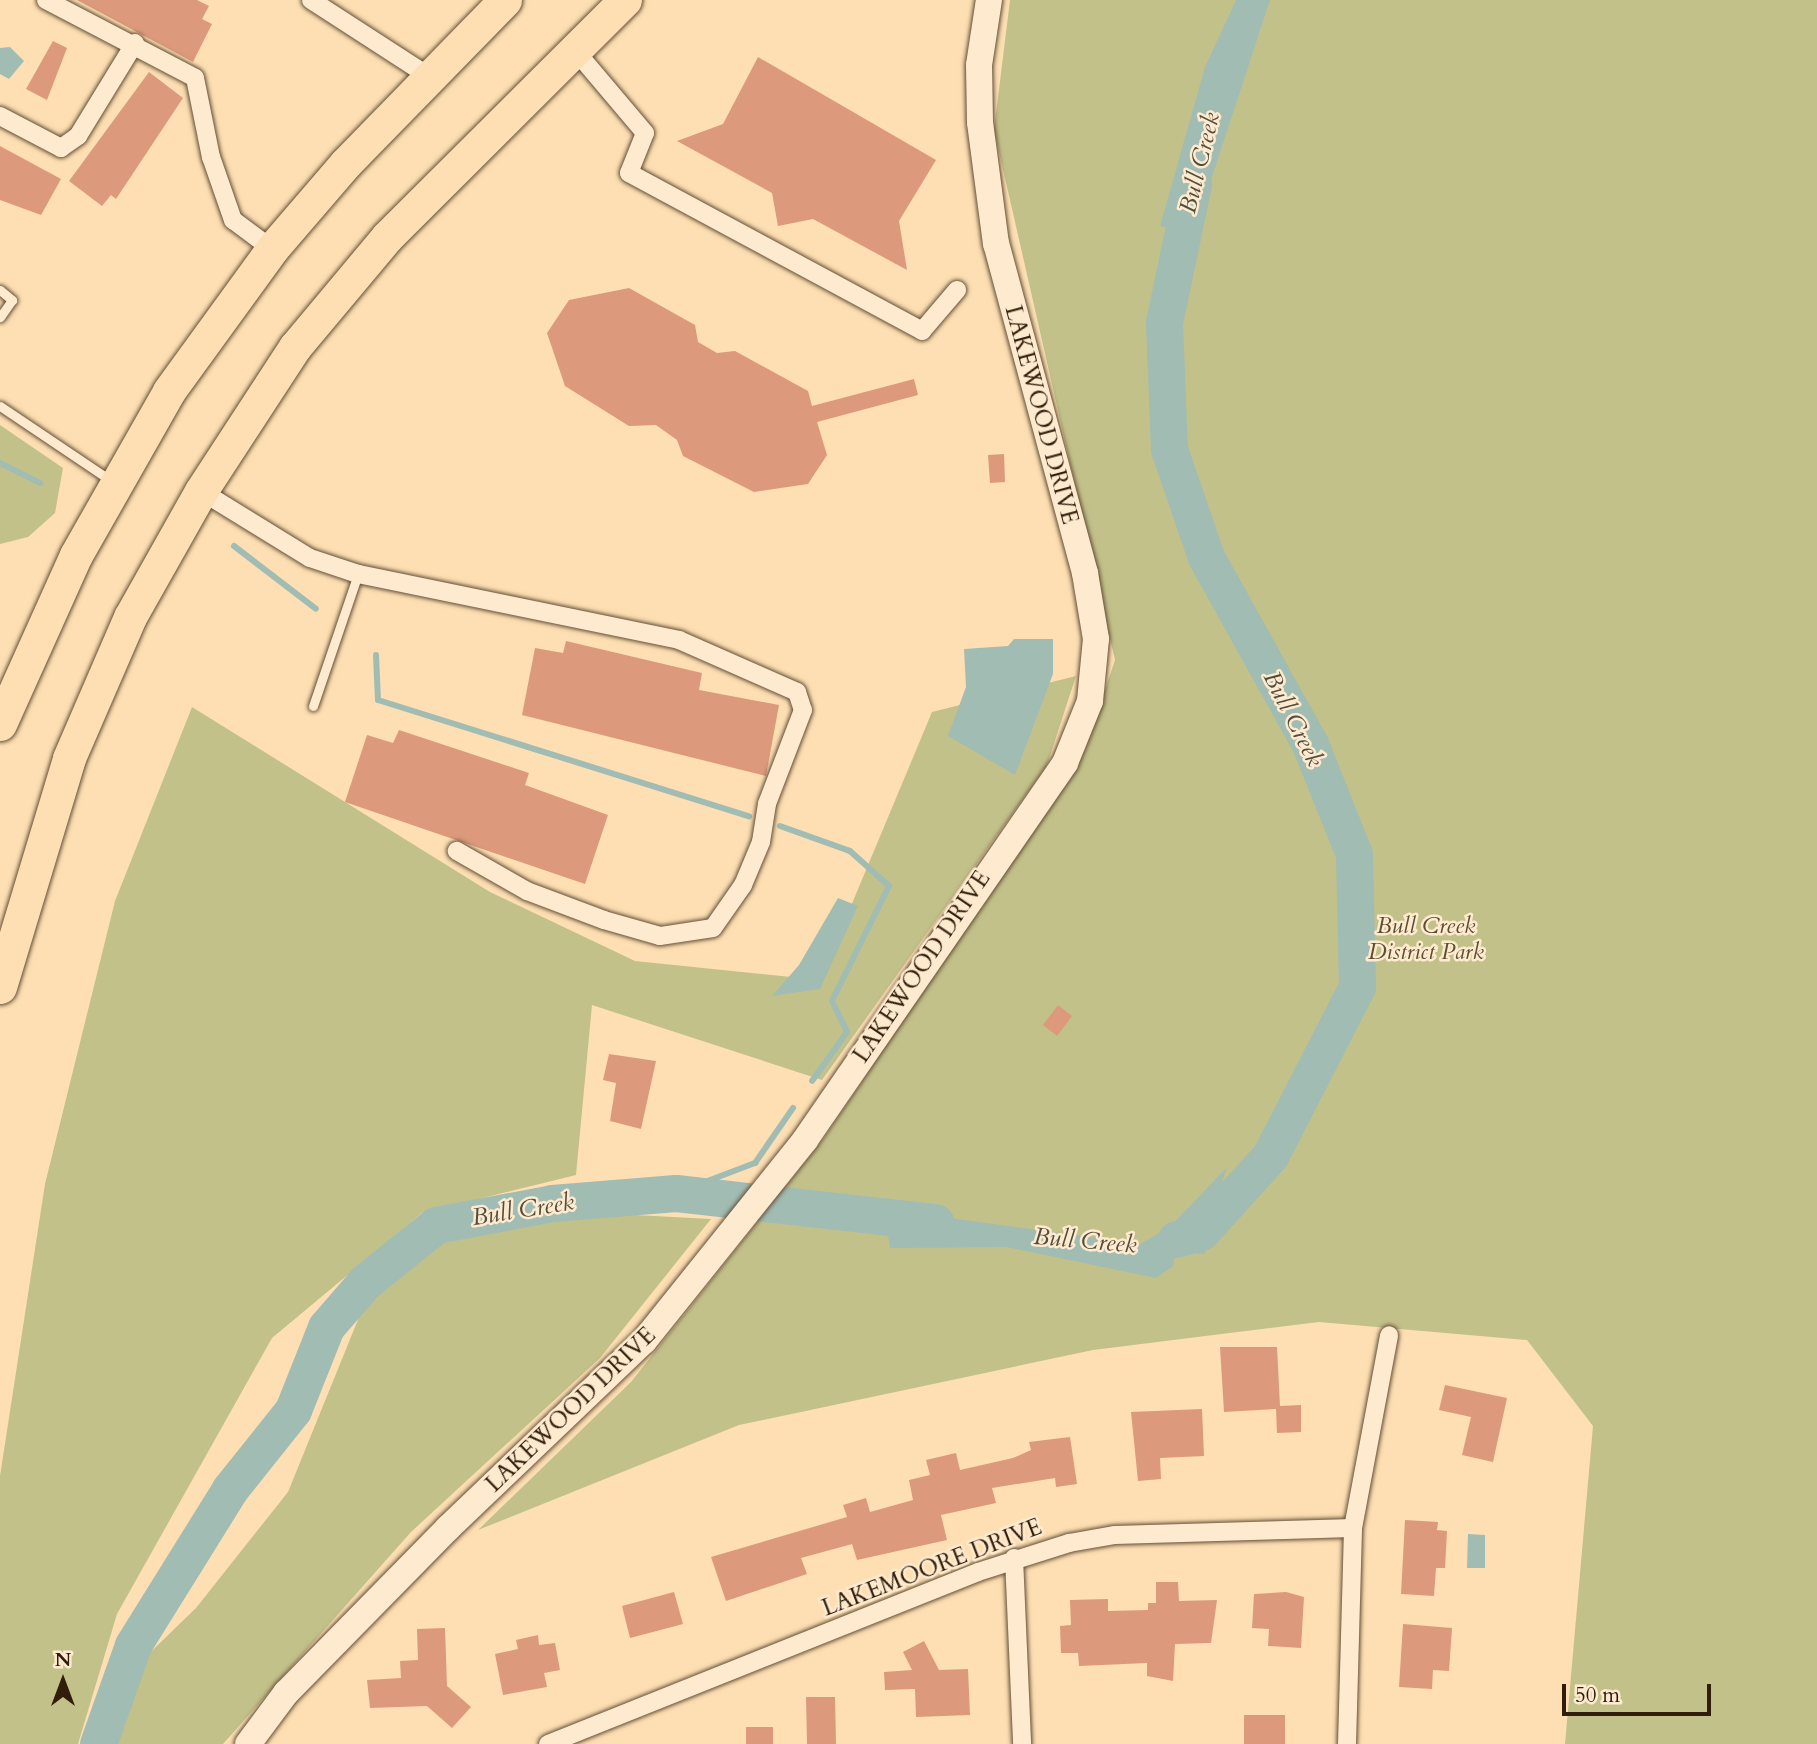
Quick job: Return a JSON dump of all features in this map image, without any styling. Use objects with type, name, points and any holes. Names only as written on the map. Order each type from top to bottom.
[{"type":"highway","points":[[0,724],[115,483],[169,391],[272,249],[427,75],[505,0]]},
{"type":"highway","points":[[0,987],[69,758],[130,617],[201,491],[295,347],[387,237],[625,0]]},
{"type":"street","points":[[46,0],[135,43],[195,78],[211,157],[233,220],[272,249]]},
{"type":"street","points":[[311,0],[427,75]]},
{"type":"street","name":"LAKEWOOD DRIVE","points":[[248,1744],[286,1693],[448,1528],[588,1400],[697,1277],[805,1140],[1065,763],[1090,701],[1096,639],[1085,573],[1038,411],[989,194],[979,65],[989,0]]},
{"type":"street","points":[[0,116],[61,148],[78,136],[135,43]]},
{"type":"street","points":[[574,49],[645,133],[629,173],[922,331],[957,290]]},
{"type":"street","points":[[201,491],[310,558],[358,573],[679,640],[797,692],[803,710],[768,804],[761,842],[743,885],[713,928],[660,936],[604,920],[527,891],[457,851]]},
{"type":"street","points":[[1347,1744],[1353,1528],[1389,1335]]},
{"type":"street","name":"LAKEMOORE DRIVE","points":[[548,1744],[1014,1558],[1115,1535],[1353,1528]]},
{"type":"street","points":[[1014,1558],[1023,1744]]},
{"type":"lane","points":[[0,290],[12,300],[0,317]]},
{"type":"lane","points":[[0,406],[115,483]]},
{"type":"lane","points":[[313,706],[358,573]]},
{"type":"green space","name":"Bull Creek District Park","points":[[1010,0],[1817,0],[1817,1744],[1565,1744],[1593,1426],[1527,1340],[1319,1322],[1093,1350],[739,1425],[478,1530],[631,1382],[824,1138],[1085,750],[1115,660],[994,130]]},
{"type":"green space","points":[[0,425],[63,468],[55,513],[28,537],[0,544]]},
{"type":"green space","points":[[1076,676],[1047,765],[822,1080],[592,1005],[576,1175],[422,1213],[272,1338],[117,1614],[78,1744],[0,1744],[0,1476],[45,1184],[115,901],[192,707],[490,892],[635,961],[820,980],[932,712]]},
{"type":"green space","points":[[635,1215],[711,1219],[600,1358],[411,1532],[223,1744],[112,1744],[131,1671],[196,1608],[288,1492],[368,1295],[450,1223]]},
{"type":"water","points":[[1236,0],[1270,0],[1193,235],[1160,226],[1205,67]]},
{"type":"water","points":[[10,47],[24,61],[9,79],[0,74],[0,48]]},
{"type":"water","points":[[1014,639],[1053,639],[1053,674],[1015,775],[948,736],[966,687],[964,649],[1008,646]]},
{"type":"water","points":[[838,898],[858,906],[820,989],[772,996],[799,965]]},
{"type":"water","points":[[1227,1167],[1217,1197],[1216,1236],[1204,1254],[1176,1251],[1173,1266],[1156,1278],[1006,1247],[890,1248],[884,1209],[1140,1244],[1170,1227]]},
{"type":"water","points":[[1468,1534],[1485,1535],[1485,1568],[1467,1568]]},
{"type":"building","points":[[77,0],[197,0],[209,6],[202,19],[212,24],[193,62]]},
{"type":"building","points":[[53,41],[67,48],[47,100],[26,89]]},
{"type":"building","points":[[758,57],[936,160],[899,221],[907,270],[813,219],[778,226],[772,193],[677,141],[723,124]]},
{"type":"building","points":[[149,72],[183,98],[116,199],[111,195],[102,206],[69,181]]},
{"type":"building","points":[[0,146],[61,179],[41,215],[0,200]]},
{"type":"building","points":[[629,288],[695,325],[698,342],[717,353],[735,351],[808,391],[812,406],[914,379],[918,395],[817,422],[827,455],[808,484],[754,492],[683,456],[677,440],[656,425],[629,426],[565,386],[547,333],[569,300]]},
{"type":"building","points":[[1004,454],[1005,482],[990,483],[988,455]]},
{"type":"building","points":[[566,641],[702,673],[699,690],[779,705],[766,776],[522,715],[535,648],[563,653]]},
{"type":"building","points":[[399,730],[529,773],[525,785],[608,815],[585,884],[345,802],[367,735],[393,743]]},
{"type":"building","points":[[1058,1005],[1072,1016],[1057,1036],[1043,1025]]},
{"type":"building","points":[[609,1054],[656,1061],[641,1129],[610,1121],[616,1083],[603,1080]]},
{"type":"building","points":[[1220,1347],[1277,1347],[1280,1406],[1301,1405],[1301,1432],[1277,1433],[1276,1409],[1224,1412]]},
{"type":"building","points":[[1445,1385],[1507,1398],[1493,1462],[1462,1455],[1471,1417],[1439,1410]]},
{"type":"building","points":[[1202,1409],[1204,1456],[1160,1458],[1161,1479],[1138,1481],[1131,1412]]},
{"type":"building","points":[[1070,1437],[1077,1484],[1056,1487],[1055,1478],[992,1488],[996,1503],[941,1515],[947,1540],[857,1560],[852,1544],[801,1558],[807,1574],[726,1601],[711,1557],[847,1517],[843,1505],[866,1498],[870,1512],[913,1500],[909,1480],[930,1475],[926,1460],[956,1453],[960,1470],[1013,1458],[1031,1450],[1029,1442]]},
{"type":"building","points":[[1405,1520],[1438,1522],[1437,1530],[1447,1531],[1445,1568],[1436,1568],[1434,1596],[1401,1594]]},
{"type":"building","points":[[1156,1582],[1178,1582],[1179,1601],[1217,1600],[1211,1643],[1175,1644],[1173,1681],[1147,1676],[1147,1663],[1079,1666],[1078,1653],[1061,1653],[1060,1626],[1071,1625],[1070,1600],[1108,1599],[1108,1611],[1148,1610],[1148,1603],[1156,1603]]},
{"type":"building","points":[[674,1592],[683,1624],[630,1638],[622,1606]]},
{"type":"building","points":[[1286,1592],[1304,1597],[1301,1648],[1268,1646],[1269,1629],[1252,1628],[1254,1594]]},
{"type":"building","points":[[1403,1624],[1452,1628],[1449,1671],[1433,1670],[1432,1689],[1399,1687]]},
{"type":"building","points":[[445,1628],[447,1686],[471,1707],[452,1728],[427,1706],[370,1708],[367,1680],[401,1678],[400,1661],[418,1660],[417,1629]]},
{"type":"building","points":[[538,1635],[539,1645],[555,1643],[560,1670],[544,1673],[547,1687],[503,1695],[495,1654],[518,1649],[516,1640]]},
{"type":"building","points":[[924,1641],[939,1670],[968,1669],[970,1715],[916,1717],[915,1689],[885,1690],[884,1672],[912,1670],[903,1652]]},
{"type":"building","points":[[806,1697],[835,1697],[836,1744],[807,1744]]},
{"type":"building","points":[[1244,1715],[1285,1715],[1285,1744],[1244,1744]]},
{"type":"building","points":[[746,1727],[773,1727],[773,1744],[746,1744]]},
{"type":"waterway","name":"Bull Creek","points":[[1176,1239],[1201,1232],[1270,1156],[1357,987],[1354,854],[1310,744],[1206,557],[1169,449],[1164,322],[1193,184]]},
{"type":"waterway","points":[[0,463],[40,483]]},
{"type":"waterway","points":[[234,546],[316,609]]},
{"type":"waterway","points":[[376,655],[378,700],[749,816]]},
{"type":"waterway","points":[[780,826],[850,851],[889,886],[832,1001],[847,1032],[812,1081]]},
{"type":"waterway","points":[[676,1193],[755,1163],[793,1108]]},
{"type":"waterway","name":"Bull Creek","points":[[98,1744],[133,1645],[230,1489],[293,1410],[326,1327],[365,1282],[436,1225],[552,1203],[676,1193],[935,1222]]}]
